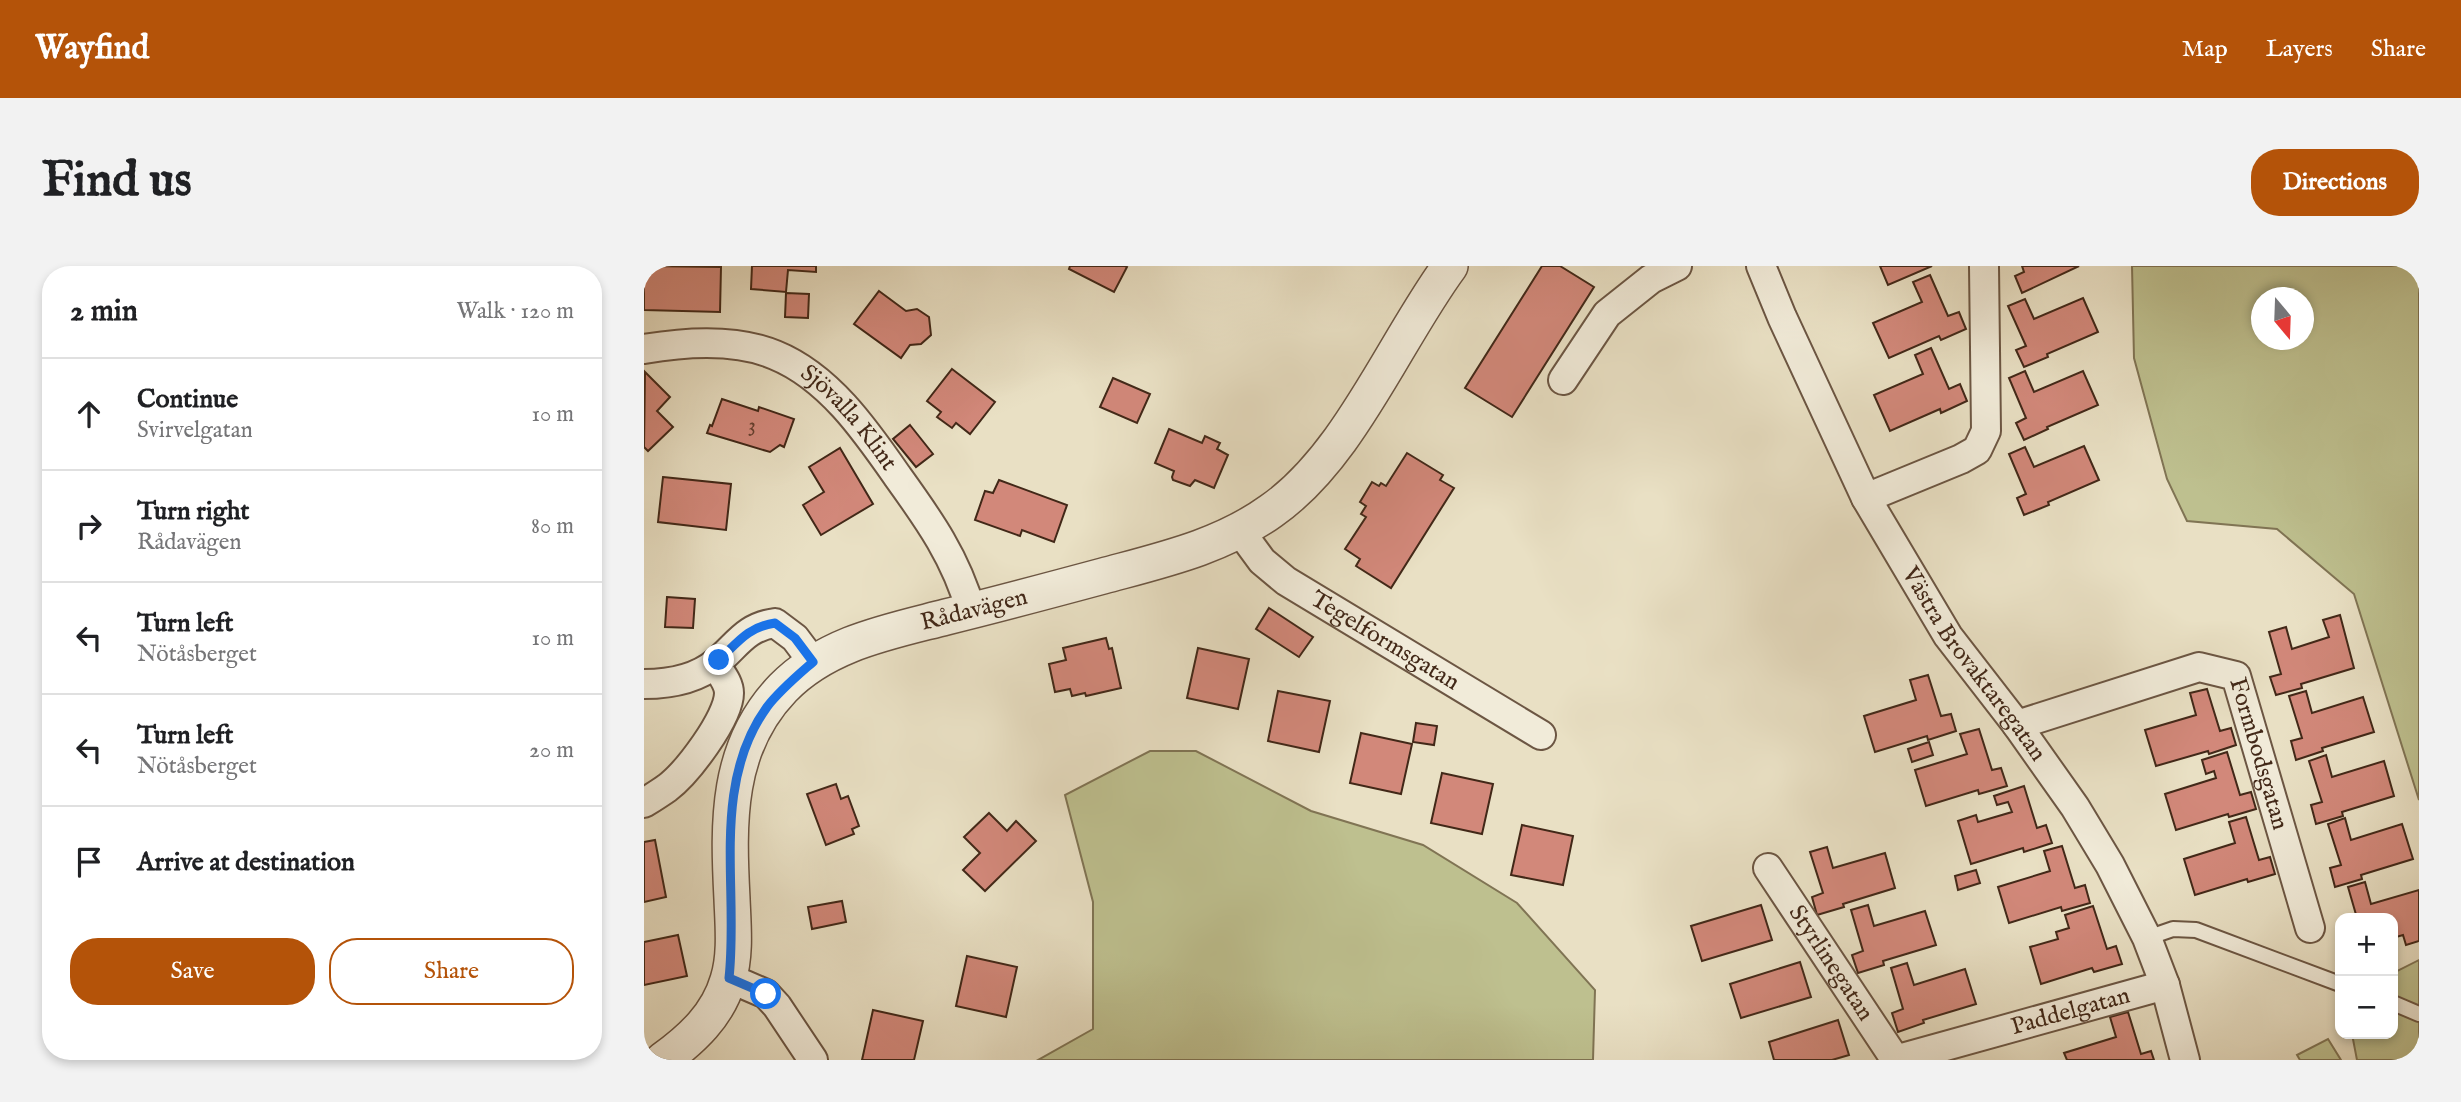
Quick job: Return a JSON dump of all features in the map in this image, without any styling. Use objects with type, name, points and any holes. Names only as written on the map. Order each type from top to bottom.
[{"type":"street","name":"Rådavägen","points":[[663,1060],[706,1023],[729,978],[733,939],[731,809],[737,773],[743,750],[755,724],[785,686],[813,662],[840,648],[888,632],[1167,559],[1240,531],[1273,510],[1308,479],[1335,446],[1450,266]]},
{"type":"street","points":[[1563,380],[1607,314],[1651,279],[1676,266]]},
{"type":"street","name":"Västra Brovaktaregatan","points":[[1761,266],[1866,498],[1948,636],[2017,725],[2075,807],[2103,853],[2147,938],[2165,985],[2185,1060]]},
{"type":"street","points":[[1866,498],[1977,450],[1986,431],[1984,266]]},
{"type":"street","name":"Sjövalla Klint","points":[[644,349],[672,344],[747,347],[774,354],[804,370],[828,390],[869,435],[937,532],[955,566],[971,611]]},
{"type":"street","name":"Tegelformsgatan","points":[[1240,531],[1262,561],[1286,581],[1541,735]]},
{"type":"street","points":[[644,684],[681,680],[715,664],[748,632],[775,623],[795,638],[813,662]]},
{"type":"street","points":[[644,803],[668,788],[687,768],[714,730],[729,692],[728,684],[715,664]]},
{"type":"street","name":"Formbodsgatan","points":[[2017,725],[2199,667],[2236,676],[2310,928]]},
{"type":"street","name":"Styrlinegatan","points":[[1768,868],[1895,1059]]},
{"type":"street","points":[[729,978],[766,994],[813,1060]]},
{"type":"street","name":"Paddelgatan","points":[[1895,1059],[2165,985]]},
{"type":"lane","points":[[2147,938],[2173,929],[2196,930],[2335,982]]},
{"type":"lane","points":[[2398,1005],[2419,1014]]},
{"type":"green space","points":[[2132,266],[2419,266],[2419,800],[2354,594],[2277,529],[2187,521],[2167,479],[2134,358]]},
{"type":"green space","points":[[1150,751],[1196,751],[1311,811],[1423,845],[1517,903],[1595,990],[1593,1060],[1038,1060],[1093,1029],[1093,902],[1065,795]]},
{"type":"green space","points":[[2419,960],[2419,1060],[2357,1060],[2353,1039],[2398,1039],[2398,970]]},
{"type":"green space","points":[[2328,1039],[2341,1060],[2300,1060],[2297,1055]]},
{"type":"building","points":[[644,266],[721,267],[720,312],[644,310]]},
{"type":"building","points":[[752,266],[816,266],[816,272],[788,270],[786,292],[751,289]]},
{"type":"building","points":[[1070,266],[1127,267],[1114,292],[1069,269]]},
{"type":"building","points":[[1542,266],[1560,266],[1594,287],[1512,417],[1465,388]]},
{"type":"building","points":[[1880,266],[1932,266],[1888,285]]},
{"type":"building","points":[[2022,266],[2079,266],[2022,293],[2015,276],[2024,272]]},
{"type":"building","points":[[1930,275],[1948,316],[1959,312],[1966,329],[1941,340],[1939,336],[1889,358],[1873,323],[1922,302],[1913,282]]},
{"type":"building","points":[[879,291],[906,311],[917,309],[929,317],[931,335],[921,344],[910,345],[901,358],[854,324]]},
{"type":"building","points":[[786,293],[809,294],[808,318],[785,317]]},
{"type":"building","points":[[2083,298],[2098,332],[2024,367],[2016,350],[2026,346],[2008,306],[2025,299],[2034,319]]},
{"type":"building","points":[[1931,348],[1949,389],[1960,384],[1967,401],[1941,413],[1940,409],[1890,431],[1874,395],[1923,374],[1915,355]]},
{"type":"building","points":[[952,369],[995,402],[970,434],[956,423],[952,428],[937,417],[941,412],[927,401]]},
{"type":"building","points":[[2025,371],[2034,392],[2083,371],[2098,405],[2024,440],[2016,423],[2026,418],[2009,378]]},
{"type":"building","points":[[645,372],[670,397],[657,411],[673,427],[648,451],[644,447]]},
{"type":"building","points":[[1113,378],[1150,394],[1137,423],[1100,407]]},
{"type":"building","points":[[722,399],[758,411],[759,407],[794,419],[784,447],[780,445],[770,452],[707,433]]},
{"type":"building","points":[[910,425],[933,454],[916,467],[893,439]]},
{"type":"building","points":[[1169,429],[1202,443],[1205,436],[1220,443],[1217,449],[1228,455],[1214,488],[1195,480],[1190,486],[1173,480],[1174,471],[1155,463]]},
{"type":"building","points":[[2084,446],[2099,480],[2024,515],[2017,498],[2026,494],[2009,454],[2025,447],[2034,467]]},
{"type":"building","points":[[840,448],[873,504],[821,535],[803,505],[824,492],[809,467]]},
{"type":"building","points":[[1407,453],[1443,475],[1440,480],[1454,488],[1391,588],[1356,566],[1360,559],[1345,549],[1366,517],[1361,514],[1366,506],[1360,502],[1372,482],[1386,486]]},
{"type":"building","points":[[663,477],[731,484],[726,530],[658,522]]},
{"type":"building","points":[[999,480],[1067,505],[1054,542],[1022,530],[1020,536],[975,520],[985,491],[993,493]]},
{"type":"building","points":[[667,597],[695,599],[693,628],[665,627]]},
{"type":"building","points":[[1269,608],[1313,637],[1299,657],[1256,629]]},
{"type":"building","points":[[2340,615],[2354,668],[2301,684],[2302,688],[2276,695],[2270,677],[2281,674],[2269,632],[2286,627],[2292,649],[2329,637],[2323,620]]},
{"type":"building","points":[[1106,638],[1109,649],[1112,648],[1121,688],[1086,696],[1085,693],[1072,696],[1070,689],[1055,692],[1049,664],[1066,660],[1063,648]]},
{"type":"building","points":[[1198,648],[1249,659],[1238,709],[1187,698]]},
{"type":"building","points":[[1928,675],[1941,716],[1951,714],[1956,731],[1928,740],[1927,736],[1875,752],[1864,716],[1916,700],[1910,680]]},
{"type":"building","points":[[2207,689],[2220,731],[2231,728],[2236,745],[2156,766],[2145,730],[2196,715],[2190,693]]},
{"type":"building","points":[[1278,691],[1330,701],[1319,752],[1268,741]]},
{"type":"building","points":[[2306,691],[2312,713],[2363,697],[2374,732],[2322,748],[2323,751],[2296,760],[2291,741],[2302,738],[2289,696]]},
{"type":"building","points":[[1416,723],[1437,726],[1434,745],[1413,742]]},
{"type":"building","points":[[1979,729],[1992,770],[2001,768],[2007,786],[1979,794],[1978,790],[1926,806],[1915,770],[1967,754],[1960,734]]},
{"type":"building","points":[[1361,733],[1412,744],[1401,794],[1350,783]]},
{"type":"building","points":[[1929,742],[1933,755],[1912,762],[1908,749]]},
{"type":"building","points":[[2227,752],[2240,795],[2251,792],[2256,809],[2229,817],[2228,814],[2176,830],[2165,794],[2216,778],[2214,771],[2206,774],[2202,760]]},
{"type":"building","points":[[2326,755],[2332,777],[2384,761],[2394,796],[2342,812],[2343,816],[2316,824],[2311,805],[2322,802],[2309,761]]},
{"type":"building","points":[[1442,773],[1493,784],[1482,834],[1431,823]]},
{"type":"building","points":[[836,784],[841,799],[848,796],[859,826],[852,829],[854,834],[826,845],[807,794]]},
{"type":"building","points":[[2024,786],[2037,828],[2046,825],[2052,843],[2024,852],[2023,848],[1971,864],[1958,821],[1976,815],[1978,822],[2012,812],[2008,802],[1997,805],[1994,796]]},
{"type":"building","points":[[989,813],[1007,831],[1016,821],[1036,841],[985,891],[963,870],[980,853],[964,837]]},
{"type":"building","points":[[2246,817],[2259,860],[2270,857],[2275,874],[2248,882],[2247,879],[2195,895],[2184,859],[2235,843],[2229,822]]},
{"type":"building","points":[[2345,818],[2351,840],[2402,824],[2413,859],[2361,875],[2362,879],[2335,887],[2330,868],[2341,865],[2328,824]]},
{"type":"building","points":[[1522,825],[1573,836],[1563,885],[1511,875]]},
{"type":"building","points":[[655,840],[666,897],[644,902],[644,842]]},
{"type":"building","points":[[2062,846],[2075,888],[2085,885],[2090,903],[2062,911],[2061,907],[2009,923],[1998,887],[2050,871],[2044,851]]},
{"type":"building","points":[[1827,847],[1833,868],[1885,853],[1895,888],[1817,915],[1812,897],[1823,893],[1810,852]]},
{"type":"building","points":[[1976,870],[1980,883],[1958,890],[1955,876]]},
{"type":"building","points":[[2365,882],[2371,904],[2419,890],[2419,941],[2406,945],[2403,935],[2398,936],[2398,913],[2356,913],[2348,887]]},
{"type":"building","points":[[842,901],[846,922],[812,929],[808,907]]},
{"type":"building","points":[[1761,905],[1772,940],[1702,961],[1691,926]]},
{"type":"building","points":[[1868,905],[1874,926],[1925,911],[1936,945],[1883,961],[1884,965],[1858,973],[1852,955],[1863,951],[1851,910]]},
{"type":"building","points":[[2093,906],[2107,949],[2116,946],[2122,964],[2094,972],[2092,968],[2041,984],[2030,947],[2058,939],[2056,932],[2069,928],[2065,915]]},
{"type":"building","points":[[678,935],[687,976],[644,985],[644,942]]},
{"type":"building","points":[[967,956],[1017,967],[1006,1017],[956,1006]]},
{"type":"building","points":[[1800,962],[1811,997],[1741,1018],[1730,984]]},
{"type":"building","points":[[1907,963],[1914,985],[1965,969],[1976,1004],[1923,1020],[1924,1023],[1898,1032],[1892,1013],[1903,1009],[1891,968]]},
{"type":"building","points":[[873,1010],[923,1021],[914,1060],[862,1060]]},
{"type":"building","points":[[2128,1012],[2141,1054],[2151,1051],[2154,1060],[2067,1060],[2064,1053],[2116,1037],[2110,1017]]},
{"type":"building","points":[[1838,1020],[1849,1055],[1832,1060],[1774,1060],[1769,1042]]},
{"type":"route","points":[[719,660],[748,632],[775,623],[800,642],[813,662],[785,686],[755,724],[743,750],[731,809],[733,919],[729,978],[766,994]]}]
